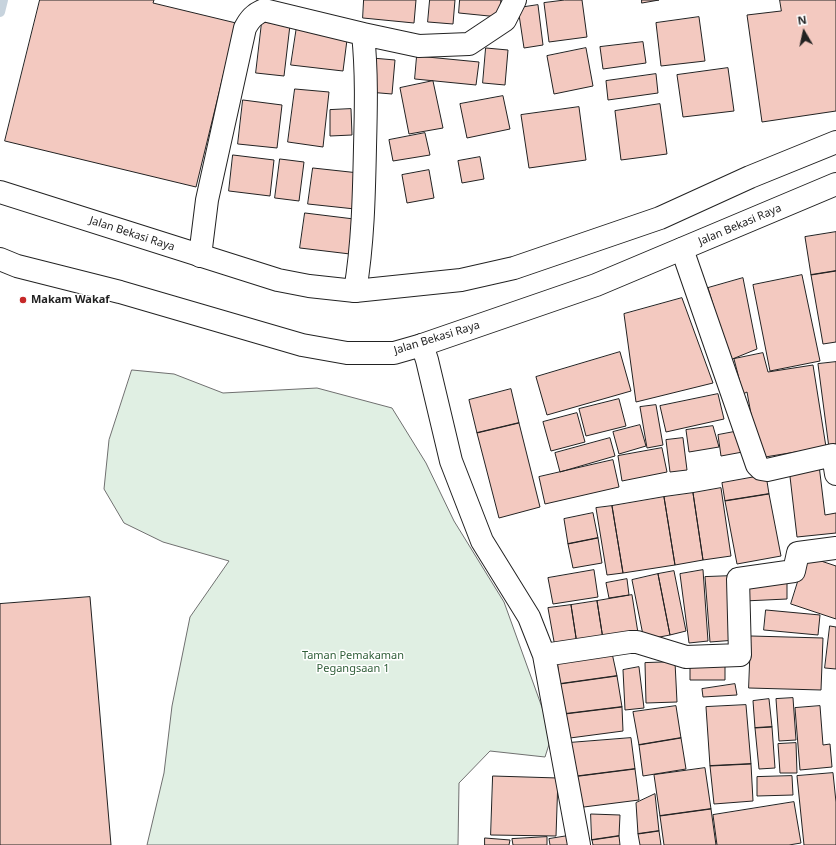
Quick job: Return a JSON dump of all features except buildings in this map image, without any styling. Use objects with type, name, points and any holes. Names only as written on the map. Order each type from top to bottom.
[{"type":"main road","points":[[200,256],[207,200],[245,28],[254,14],[264,10],[419,46],[469,44],[505,20],[515,0]]},
{"type":"main road","points":[[355,291],[360,266],[365,172],[367,67],[363,34]]},
{"type":"main road","name":"Jalan Bekasi Raya","points":[[0,192],[278,280],[309,286],[355,291],[461,280],[514,268],[660,218],[750,177],[836,142]]},
{"type":"main road","name":"Jalan Bekasi Raya","points":[[0,259],[17,266],[120,292],[302,345],[347,353],[394,353],[422,345],[596,285],[836,184]]},
{"type":"main road","points":[[682,249],[757,465],[761,469],[767,470],[833,456],[836,474]]},
{"type":"main road","points":[[422,345],[427,360],[451,461],[482,541],[529,617],[544,655],[579,845]]},
{"type":"main road","points":[[544,655],[630,642],[638,642],[686,657],[740,655],[738,578],[794,571],[798,553],[836,548]]},
{"type":"green space","name":"Taman Pemakaman Pegangsaan 1","points":[[132,370],[174,374],[223,393],[317,388],[392,408],[426,463],[454,521],[504,602],[552,735],[545,757],[490,751],[459,783],[458,845],[147,845],[164,773],[172,706],[190,617],[229,561],[163,542],[124,523],[104,489],[109,440]]},
{"type":"waterway","points":[[0,12],[3,0]]},
{"type":"place","name":"Makam Wakaf","points":[[23,300]]}]
